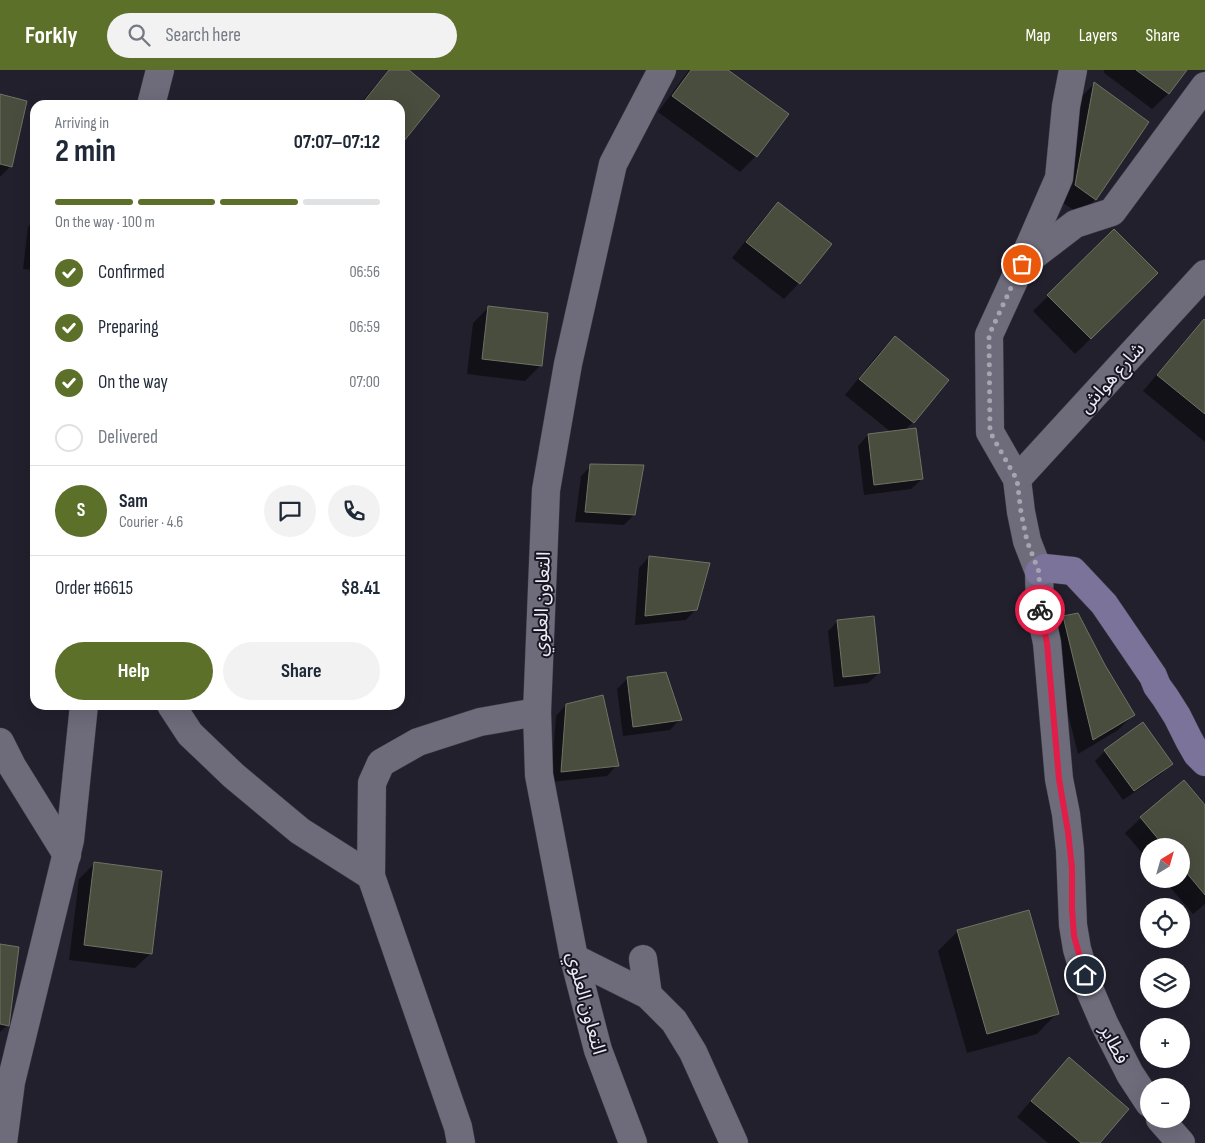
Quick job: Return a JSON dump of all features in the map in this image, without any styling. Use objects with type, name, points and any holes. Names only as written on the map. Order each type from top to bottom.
[{"type":"street","points":[[152,100],[160,70]]},
{"type":"street","name":"التعاون العلوي","points":[[633,1143],[598,1050],[574,958],[539,776],[537,712],[546,490],[568,364],[613,164],[662,70]]},
{"type":"street","points":[[1017,480],[990,432],[989,335],[1059,178],[1066,106],[1073,70]]},
{"type":"street","points":[[1022,264],[1075,224],[1112,212],[1205,86]]},
{"type":"street","name":"شارع هواش","points":[[1017,480],[1205,274]]},
{"type":"street","name":"فطاير","points":[[1017,480],[1027,541],[1039,572],[1040,610],[1047,643],[1059,779],[1066,814],[1070,850],[1074,936],[1081,965],[1104,1023],[1140,1088]]},
{"type":"street","points":[[1039,572],[1045,568],[1073,571],[1104,604],[1153,676],[1197,754],[1205,762]]},
{"type":"street","points":[[2,1143],[11,1082],[70,840],[83,710]]},
{"type":"street","points":[[174,710],[190,734],[234,776],[300,831],[371,876]]},
{"type":"street","points":[[461,1143],[458,1127],[371,876],[372,783],[381,763],[418,742],[480,722],[537,712]]},
{"type":"street","points":[[0,742],[12,766],[67,855]]},
{"type":"street","points":[[574,958],[648,994],[674,1021],[693,1052],[734,1143]]},
{"type":"street","points":[[643,959],[648,994]]},
{"type":"street","points":[[1168,1128],[1181,1143]]},
{"type":"building","points":[[389,70],[409,70],[440,96],[405,140],[405,100],[365,100]]},
{"type":"building","points":[[691,70],[728,70],[789,114],[757,157],[672,96]]},
{"type":"building","points":[[1136,70],[1187,70],[1169,94]]},
{"type":"building","points":[[1094,82],[1149,122],[1096,200],[1075,185]]},
{"type":"building","points":[[0,94],[27,101],[12,167],[0,164]]},
{"type":"building","points":[[778,202],[832,244],[800,284],[746,242]]},
{"type":"building","points":[[1114,229],[1158,273],[1091,339],[1047,295]]},
{"type":"building","points":[[488,306],[548,313],[542,366],[482,359]]},
{"type":"building","points":[[1205,320],[1205,414],[1157,375]]},
{"type":"building","points":[[895,336],[949,380],[914,423],[859,379]]},
{"type":"building","points":[[916,428],[923,479],[874,485],[868,434]]},
{"type":"building","points":[[590,464],[644,465],[635,515],[585,512]]},
{"type":"building","points":[[649,556],[710,563],[697,610],[645,616]]},
{"type":"building","points":[[1078,613],[1105,665],[1135,715],[1093,740],[1063,616]]},
{"type":"building","points":[[874,616],[880,673],[843,677],[837,620]]},
{"type":"building","points":[[666,672],[682,720],[633,727],[627,677]]},
{"type":"building","points":[[603,695],[619,766],[561,772],[566,704]]},
{"type":"building","points":[[1143,722],[1173,764],[1134,791],[1104,750]]},
{"type":"building","points":[[1184,780],[1205,805],[1205,895],[1190,877],[1190,838],[1157,838],[1140,817]]},
{"type":"building","points":[[94,862],[162,871],[152,954],[84,945]]},
{"type":"building","points":[[1029,910],[1059,1014],[987,1034],[957,930]]},
{"type":"building","points":[[0,944],[19,947],[9,1026],[0,1024]]},
{"type":"building","points":[[1069,1057],[1129,1109],[1100,1143],[1081,1143],[1031,1101]]},
{"type":"way so far","points":[[1022,264],[989,335],[990,432],[1017,480],[1027,541],[1039,572],[1040,610]]},
{"type":"route","points":[[1040,610],[1047,643],[1059,779],[1063,796],[1072,868],[1074,936],[1085,975]]}]
